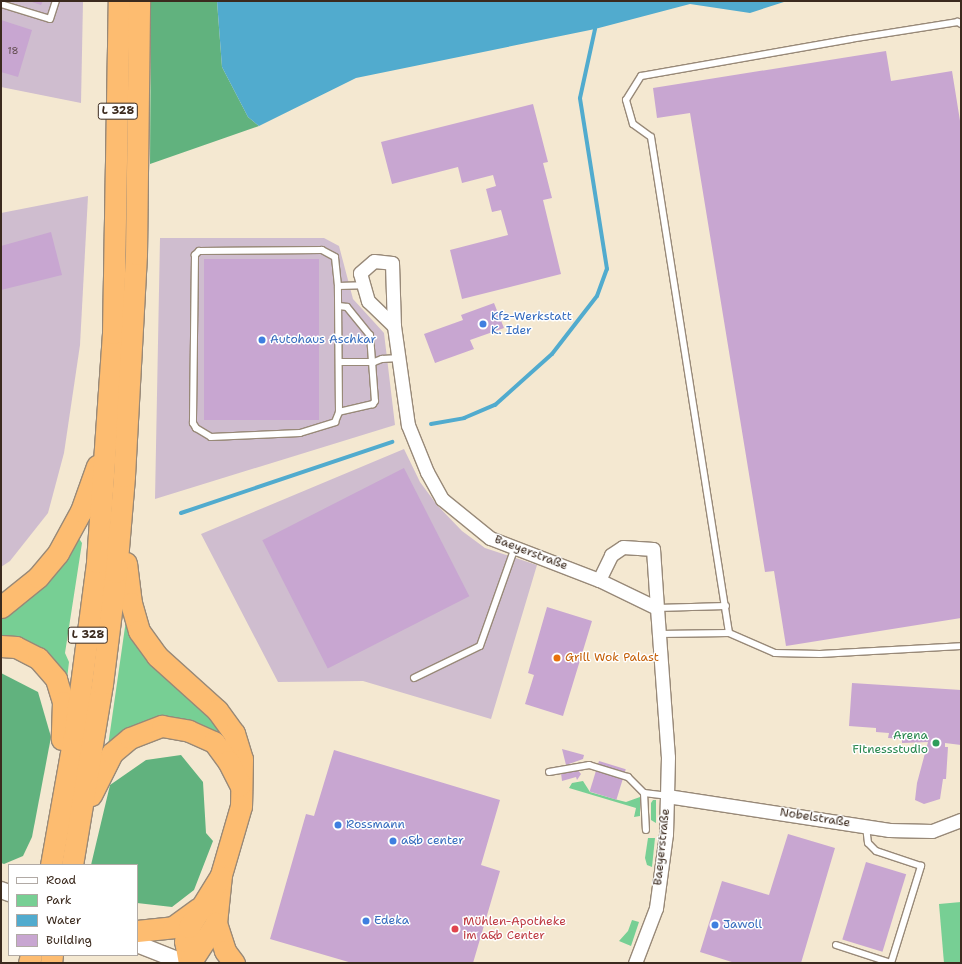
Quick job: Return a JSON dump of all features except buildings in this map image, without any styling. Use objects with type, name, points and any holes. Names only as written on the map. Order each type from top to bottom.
[{"type":"highway","name":"L 328","points":[[51,864],[75,730],[97,562],[106,443],[117,221],[119,1]]},
{"type":"highway","name":"L 328","points":[[72,864],[82,816],[116,572],[124,476],[135,284],[139,1]]},
{"type":"highway","points":[[1,607],[38,577],[58,553],[81,511],[106,443]]},
{"type":"highway","points":[[124,476],[126,578],[140,631],[156,656],[218,710],[234,733],[242,759],[242,790],[237,826],[221,875],[216,922],[225,951],[234,963]]},
{"type":"highway","points":[[1,646],[16,647],[38,658],[56,680],[63,702],[59,825]]},
{"type":"highway","points":[[82,816],[102,770],[112,753],[130,738],[162,726],[188,731],[214,742],[228,761],[242,790]]},
{"type":"highway","points":[[189,963],[186,941],[199,909],[221,875]]},
{"type":"highway","points":[[138,931],[173,927],[199,909]]},
{"type":"highway","points":[[189,963],[216,922]]},
{"type":"street","name":"Baeyerstraße","points":[[363,285],[360,273],[374,261],[392,263],[394,326],[408,425],[427,472],[442,499],[490,538],[598,580],[656,608]]},
{"type":"street","points":[[363,285],[368,301],[394,326]]},
{"type":"street","name":"Baeyerstraße","points":[[598,580],[611,555],[623,547],[653,549],[656,608],[668,757],[666,834],[656,908],[635,963]]},
{"type":"street","name":"Nobelstraße","points":[[667,796],[866,826],[932,831],[961,820]]},
{"type":"street","points":[[138,944],[185,963]]},
{"type":"lane","points":[[1,4],[50,19],[56,1]]},
{"type":"lane","points":[[729,633],[726,606],[697,439],[651,137],[633,124],[626,100],[640,76],[858,38],[958,22],[961,24]]},
{"type":"lane","points":[[322,250],[335,257],[338,286],[339,412],[335,422],[300,434],[211,437],[196,428],[193,423],[193,262],[199,251],[322,250]]},
{"type":"lane","points":[[338,286],[363,285]]},
{"type":"lane","points":[[339,306],[347,307],[370,335],[374,362],[373,404],[339,412]]},
{"type":"lane","points":[[339,362],[374,362],[382,358],[399,358]]},
{"type":"lane","points":[[414,678],[480,646],[515,547]]},
{"type":"lane","points":[[656,608],[689,609],[726,606]]},
{"type":"lane","points":[[659,634],[729,633],[775,653],[820,654],[961,646]]},
{"type":"lane","points":[[549,772],[589,765],[628,777],[644,793],[667,796]]},
{"type":"lane","points":[[644,793],[646,830]]},
{"type":"lane","points":[[836,945],[891,963],[921,866],[876,851],[868,843],[866,826]]},
{"type":"shaded area","points":[[1,1],[83,1],[81,103],[1,87]]},
{"type":"shaded area","points":[[88,196],[80,345],[64,453],[48,513],[10,561],[1,567],[1,213]]},
{"type":"shaded area","points":[[160,238],[324,238],[339,246],[353,299],[384,333],[395,425],[155,499]]},
{"type":"shaded area","points":[[404,449],[420,482],[437,505],[462,531],[485,548],[537,565],[491,719],[363,681],[278,682],[201,534]]},
{"type":"green space","points":[[151,1],[217,1],[222,67],[248,117],[259,126],[150,164]]},
{"type":"green space","points":[[78,537],[82,543],[65,653],[69,662],[67,679],[1,639],[1,618],[33,593]]},
{"type":"green space","points":[[126,620],[199,701],[235,750],[193,724],[108,746]]},
{"type":"green space","points":[[1,673],[38,692],[51,737],[32,837],[23,856],[4,864],[1,863]]},
{"type":"green space","points":[[181,755],[203,782],[206,833],[213,841],[194,890],[172,907],[138,903],[138,864],[91,864],[110,785],[146,760]]},
{"type":"green space","points":[[583,781],[590,792],[618,800],[626,802],[640,797],[640,816],[634,817],[636,808],[569,788],[572,783]]},
{"type":"green space","points":[[653,800],[656,800],[656,823],[651,820],[651,803]]},
{"type":"green space","points":[[648,838],[655,838],[652,867],[647,865],[645,858]]},
{"type":"green space","points":[[961,902],[961,963],[944,963],[939,904]]},
{"type":"green space","points":[[632,920],[639,922],[631,946],[619,941],[628,931]]},
{"type":"water","points":[[217,1],[787,1],[750,13],[690,4],[595,29],[356,78],[259,126],[248,117],[222,67]]},
{"type":"waterway","points":[[431,424],[464,418],[495,405],[552,354],[597,296],[607,269],[580,98],[595,29]]},
{"type":"waterway","points":[[181,513],[392,442]]},
{"type":"place","name":"Kfz-Werkstatt K. Ider","points":[[483,324]]},
{"type":"place","name":"Autohaus Aschkar","points":[[262,340]]},
{"type":"place","name":"Grill Wok Palast","points":[[557,658]]},
{"type":"place","name":"Arena Fitnessstudio","points":[[936,743]]},
{"type":"place","name":"Rossmann","points":[[338,825]]},
{"type":"place","name":"a&b center","points":[[393,841]]},
{"type":"place","name":"Edeka","points":[[366,921]]},
{"type":"place","name":"Jawoll","points":[[715,925]]},
{"type":"place","name":"Mühlen-Apotheke im a&b Center","points":[[455,929]]}]
